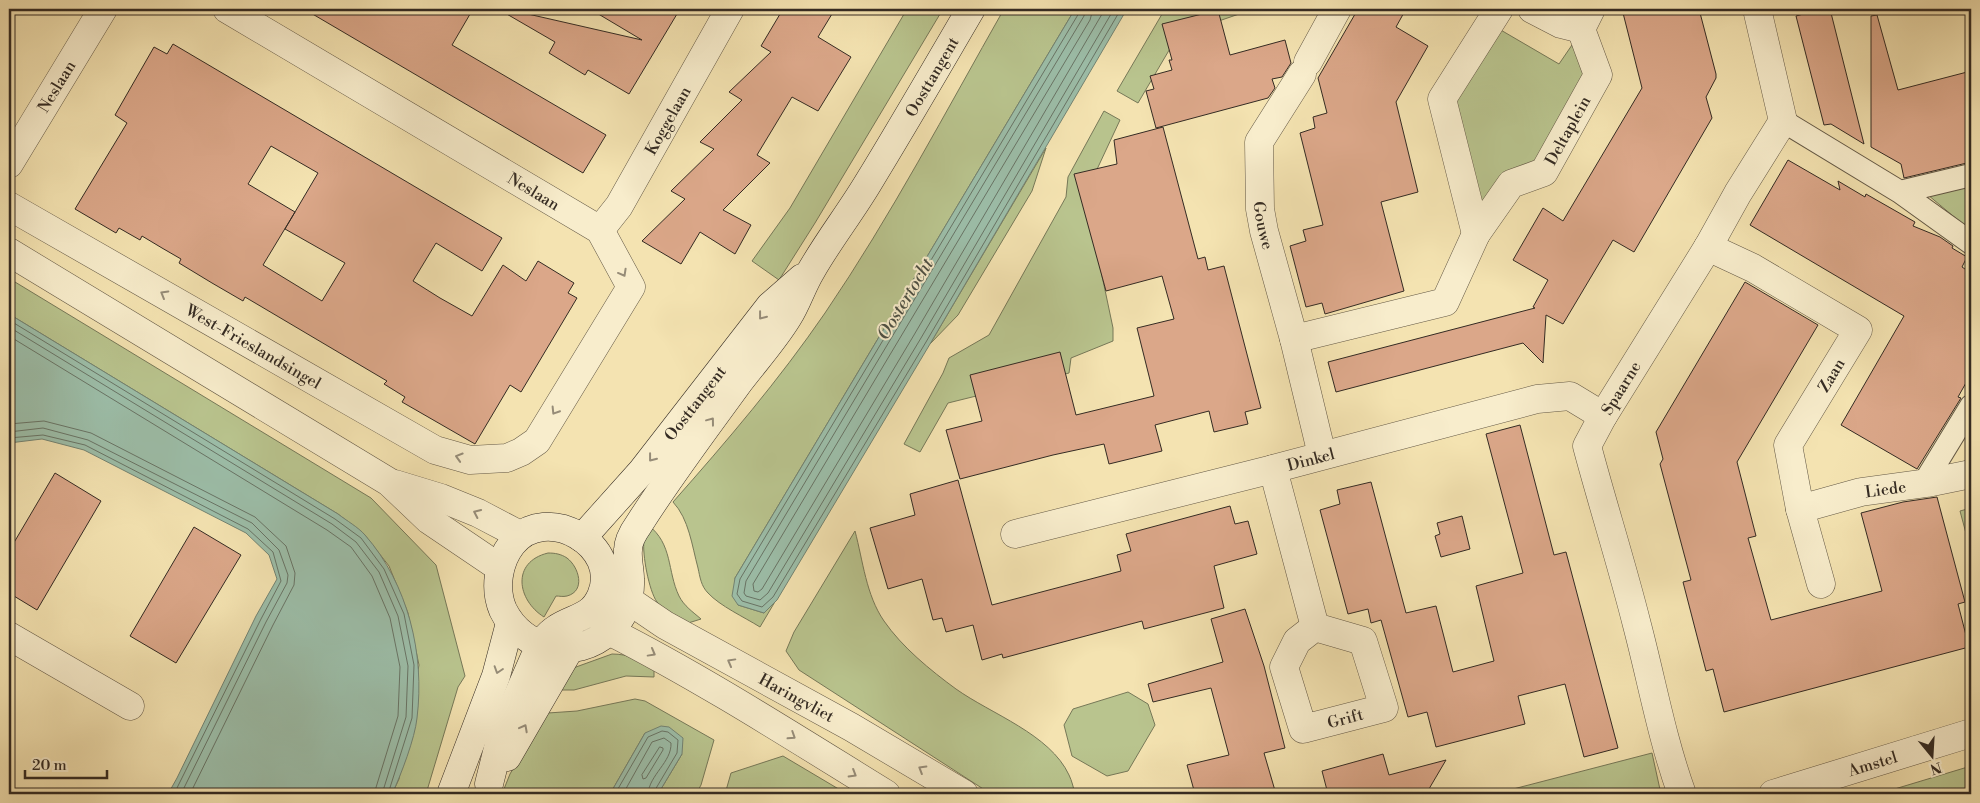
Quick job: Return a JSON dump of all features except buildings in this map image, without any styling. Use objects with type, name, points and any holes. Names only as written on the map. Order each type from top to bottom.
[{"type":"street","name":"Neslaan","points":[[9,164],[104,9]]},
{"type":"street","name":"Neslaan","points":[[227,9],[600,230]]},
{"type":"street","name":"Koggelaan","points":[[600,230],[619,206],[730,9]]},
{"type":"street","name":"Oosttangent","points":[[628,599],[630,580],[628,549],[630,538],[672,474],[788,318],[811,271],[867,185],[971,9]]},
{"type":"street","name":"Gouwe","points":[[1322,455],[1294,339],[1261,216],[1259,142],[1305,68],[1337,9]]},
{"type":"street","points":[[1476,234],[1442,99],[1499,9]]},
{"type":"street","name":"Deltaplein","points":[[1294,339],[1445,302],[1476,234],[1511,184],[1544,172],[1598,75],[1586,19],[1561,24],[1532,9]]},
{"type":"street","points":[[1757,9],[1783,121],[1900,192],[1971,243]]},
{"type":"street","name":"Spaarne","points":[[1682,794],[1660,723],[1630,596],[1587,446],[1603,416],[1708,247],[1783,121]]},
{"type":"street","points":[[1900,192],[1971,175]]},
{"type":"street","name":"West-Frieslandsingel","points":[[9,206],[435,450],[470,460],[507,458],[522,452],[536,441],[631,287],[600,230]]},
{"type":"street","name":"Zaan","points":[[1708,247],[1753,268],[1858,330],[1788,445],[1800,509],[1821,584]]},
{"type":"street","points":[[9,252],[389,482],[429,520],[500,568]]},
{"type":"street","name":"Oosttangent","points":[[582,538],[634,481],[770,306],[811,271]]},
{"type":"street","name":"Dinkel","points":[[1015,534],[1273,469],[1537,399],[1570,396],[1603,416]]},
{"type":"street","points":[[1927,483],[1927,478],[1971,406]]},
{"type":"street","points":[[1273,469],[1315,627]]},
{"type":"street","name":"Liede","points":[[1800,509],[1861,492],[1927,483],[1971,474]]},
{"type":"street","points":[[389,482],[440,498],[478,513],[520,535]]},
{"type":"street","points":[[487,789],[502,732],[540,646],[547,635],[557,627],[583,617],[594,608],[601,597],[604,584],[604,571],[600,558],[593,547],[571,531],[559,527],[546,526],[520,535],[508,550],[500,568],[498,587],[501,606],[510,623],[523,636],[540,646],[554,650],[584,647],[609,631],[623,614],[628,599]]},
{"type":"street","name":"Haringvliet","points":[[604,584],[665,624],[851,727],[964,794]]},
{"type":"street","points":[[452,794],[496,676],[510,623]]},
{"type":"street","name":"Haringvliet","points":[[609,631],[647,650],[751,710],[886,794]]},
{"type":"street","points":[[9,636],[130,706]]},
{"type":"street","points":[[487,789],[520,738],[542,694],[569,650]]},
{"type":"street","name":"Amstel","points":[[1773,794],[1971,733]]},
{"type":"green space","points":[[907,9],[943,9],[779,280],[752,261],[790,208]]},
{"type":"green space","points":[[1004,9],[1075,9],[735,578],[738,605],[764,613],[776,600],[760,627],[726,607],[713,598],[706,590],[701,581],[692,542],[683,516],[673,502],[752,410],[825,313],[873,239]]},
{"type":"green space","points":[[1165,9],[1241,9],[1242,13],[1178,35],[1138,103],[1117,91]]},
{"type":"green space","points":[[1499,29],[1559,64],[1572,45],[1589,79],[1546,159],[1485,206],[1476,206],[1452,107]]},
{"type":"green space","points":[[1104,111],[1120,120],[1085,195],[1113,328],[1113,341],[1071,358],[1069,373],[948,403],[920,452],[904,444],[943,373],[949,358],[989,335],[1066,197],[1068,177]]},
{"type":"green space","points":[[1046,148],[1032,191],[958,315],[930,344]]},
{"type":"green space","points":[[1971,184],[1971,231],[1928,195]]},
{"type":"green space","points":[[15,282],[371,498],[436,565],[465,676],[458,687],[426,794],[392,794],[399,779],[419,665],[408,613],[389,566],[364,534],[338,514],[9,314],[9,292]]},
{"type":"green space","points":[[1971,508],[1971,552],[1960,511]]},
{"type":"green space","points":[[648,525],[656,532],[666,549],[675,587],[681,600],[701,619],[685,624],[667,611],[654,597],[644,554],[644,540]]},
{"type":"green space","points":[[855,531],[873,600],[884,621],[899,640],[956,689],[1034,736],[1048,748],[1069,775],[1075,793],[1101,794],[991,794],[799,670],[786,651],[794,632]]},
{"type":"green space","points":[[548,553],[562,556],[571,562],[575,567],[579,584],[573,593],[566,596],[556,596],[544,617],[528,601],[522,582],[523,573],[528,564]]},
{"type":"green space","points":[[612,654],[629,656],[644,663],[654,669],[654,677],[626,676],[574,690],[559,690],[559,677],[576,667]]},
{"type":"green space","points":[[1128,692],[1148,704],[1155,725],[1128,771],[1107,776],[1072,756],[1064,725],[1073,709]]},
{"type":"green space","points":[[635,699],[645,701],[714,740],[701,785],[696,794],[658,794],[682,754],[645,733],[610,794],[502,794],[510,774],[541,720],[548,713],[577,711]]},
{"type":"green space","points":[[1652,753],[1661,794],[1494,794]]},
{"type":"green space","points":[[783,756],[847,794],[725,794],[731,773]]},
{"type":"green space","points":[[1971,766],[1971,794],[1878,794]]},
{"type":"water","name":"Oostertocht","points":[[1075,9],[1127,9],[777,600],[764,613],[738,605],[732,596],[735,578]]},
{"type":"water","points":[[9,314],[338,514],[365,535],[380,554],[402,598],[410,621],[418,669],[419,694],[414,736],[392,794],[168,794],[256,616],[277,579],[269,555],[246,533],[84,450],[42,439],[9,443]]},
{"type":"water","points":[[661,726],[669,727],[683,738],[682,754],[658,794],[610,794],[645,733]]}]
